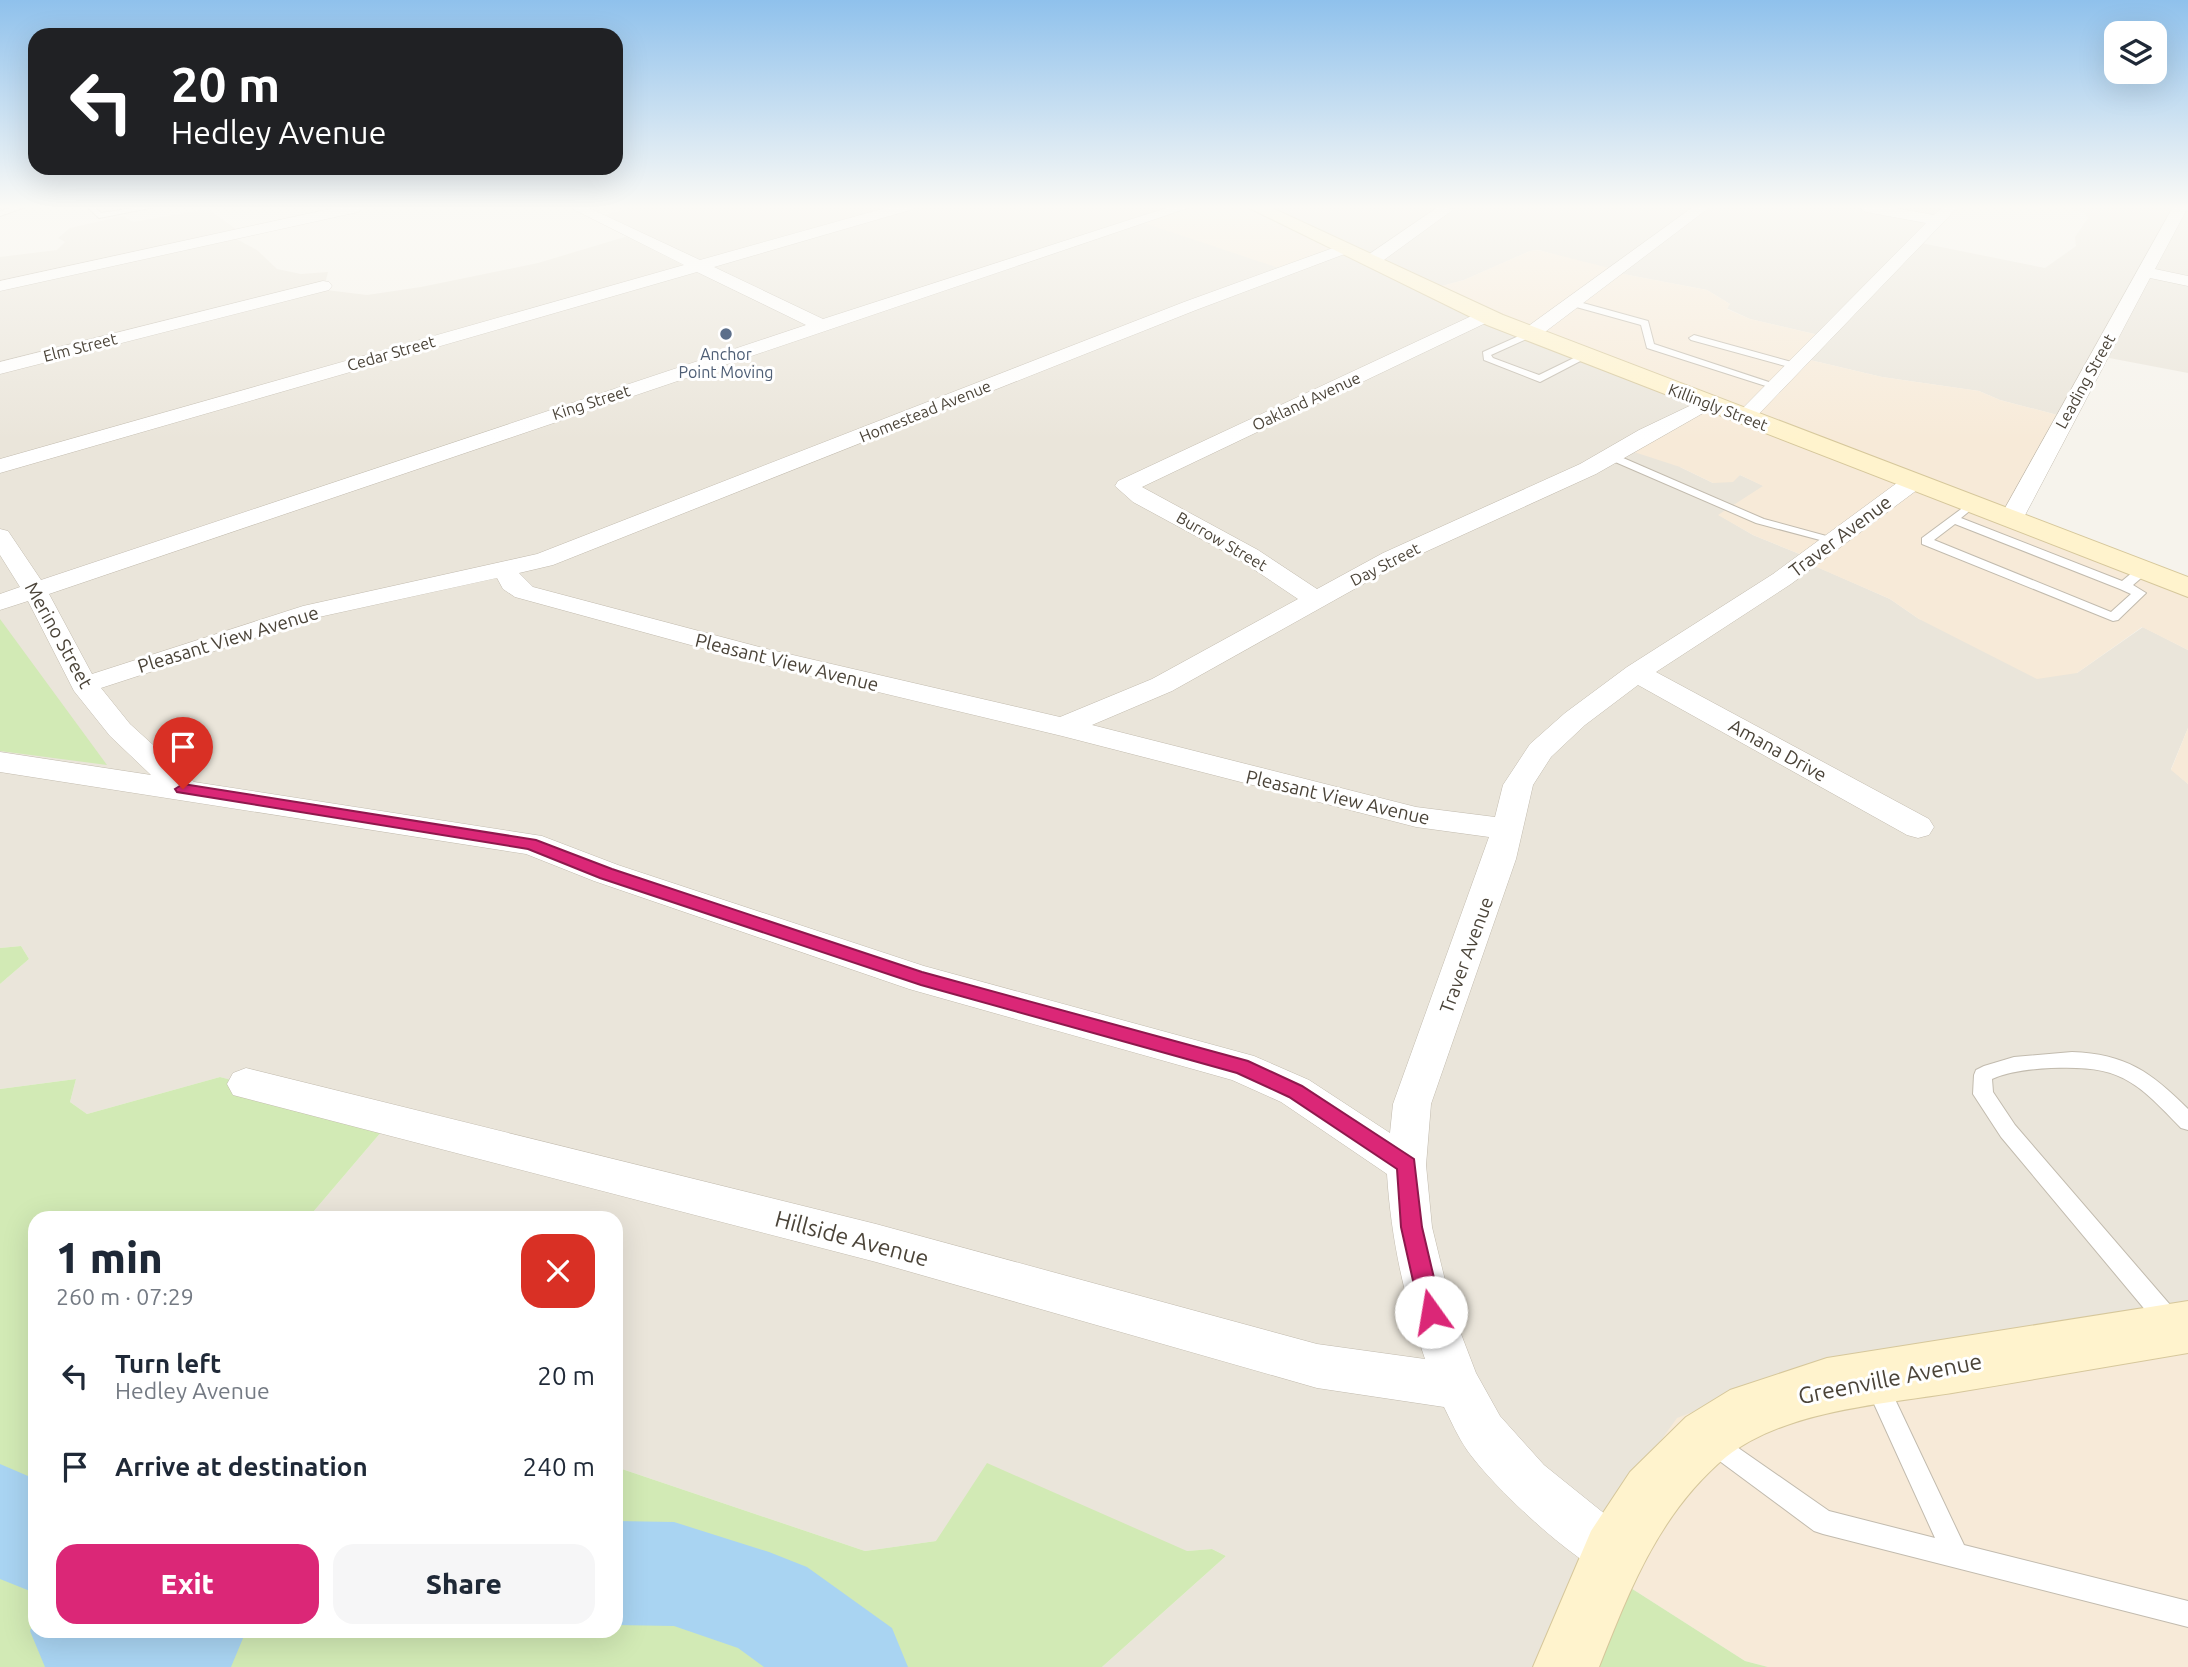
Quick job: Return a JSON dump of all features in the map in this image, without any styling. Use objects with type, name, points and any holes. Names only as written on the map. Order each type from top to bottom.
[{"type":"main road","name":"Killingly Street","points":[[1421,285],[1530,334],[1913,482],[1963,512],[2011,519],[2134,578],[2188,588]]},
{"type":"main road","name":"Greenville Avenue","points":[[1566,1667],[1613,1553],[1651,1493],[1706,1437],[1749,1410],[1827,1386],[2182,1328]]},
{"type":"street","name":"Cedar Street","points":[[0,466],[632,285]]},
{"type":"street","points":[[741,285],[823,326]]},
{"type":"street","name":"King Street","points":[[0,602],[948,285]]},
{"type":"street","name":"Homestead Avenue","points":[[505,570],[602,538],[1249,285]]},
{"type":"street","points":[[1530,334],[1597,285]]},
{"type":"street","points":[[1744,418],[1875,285]]},
{"type":"street","name":"Leading Street","points":[[2011,519],[2136,285]]},
{"type":"street","name":"Elm Street","points":[[0,368],[323,286]]},
{"type":"street","name":"Oakland Avenue","points":[[1126,486],[1486,316]]},
{"type":"street","name":"Day Street","points":[[1063,727],[1162,685],[1392,558],[1588,469],[1709,404]]},
{"type":"street","name":"Traver Avenue","points":[[1613,1553],[1527,1482],[1483,1433],[1458,1386],[1431,1312],[1412,1227],[1406,1165],[1412,1104],[1500,859],[1518,785],[1540,751],[1574,719],[1637,673],[1782,579],[1913,482]]},
{"type":"street","name":"Burrow Street","points":[[1126,486],[1141,497],[1250,555],[1316,600]]},
{"type":"street","name":"Merino Street","points":[[0,536],[35,590],[84,685],[120,730],[183,789]]},
{"type":"street","name":"Pleasant View Avenue","points":[[84,685],[312,611],[505,570],[512,584],[524,592],[762,656],[1063,727],[1416,817],[1507,829]]},
{"type":"street","name":"Amana Drive","points":[[1637,673],[1918,827]]},
{"type":"street","points":[[0,762],[531,844],[606,873],[921,979],[1241,1067],[1296,1091],[1406,1165]]},
{"type":"street","name":"Hillside Avenue","points":[[246,1084],[876,1243],[1317,1366],[1458,1386]]},
{"type":"lane","points":[[1572,303],[1645,323],[1650,346],[1776,386]]},
{"type":"lane","points":[[1530,334],[1486,354],[1489,360],[1540,379],[1586,356]]},
{"type":"lane","points":[[1694,338],[1796,366]]},
{"type":"lane","points":[[1610,456],[1759,521],[1835,540]]},
{"type":"lane","points":[[1963,512],[2134,578],[2140,593],[2113,617],[1926,541],[1963,512]]},
{"type":"lane","points":[[2182,1328],[2008,1130],[1983,1094],[1983,1075],[2001,1065],[2088,1058],[2121,1065],[2147,1080],[2188,1122]]},
{"type":"lane","points":[[1873,1378],[1956,1556]]},
{"type":"lane","points":[[1706,1437],[1823,1522],[2188,1614]]},
{"type":"shaded area","points":[[0,285],[324,285],[318,289],[367,295],[432,285],[1446,285],[1431,289],[1707,405],[1680,467],[1713,483],[1740,475],[1764,486],[1719,515],[1753,535],[1802,555],[1806,562],[1890,599],[1919,619],[2077,673],[2143,627],[2188,650],[2188,728],[2171,769],[2188,784],[2188,1315],[1840,1363],[1538,1667],[1102,1667],[1226,1556],[1212,1549],[1187,1551],[936,1541],[865,1551],[623,1469],[623,1211],[314,1211],[388,1124],[220,1077],[87,1114],[70,1102],[76,1079],[0,1089],[0,984],[29,959],[21,946],[0,948]]},
{"type":"shaded area","points":[[1446,285],[1680,285],[1707,290],[1730,304],[1727,309],[1750,319],[1823,336],[1810,360],[1882,377],[1979,391],[2000,400],[2065,417],[2013,516],[2188,588],[2188,650],[2142,627],[2077,673],[2037,679],[1919,619],[1890,599],[1805,562],[1802,555],[1753,535],[1718,515],[1763,486],[1740,475],[1733,482],[1713,483],[1680,467],[1628,450],[1706,407],[1431,289]]},
{"type":"shaded area","points":[[1680,285],[2188,285],[2188,373],[2104,357],[2065,417],[2000,400],[1979,391],[1882,377],[1810,360],[1823,336],[1750,319],[1726,308],[1730,304],[1707,290]]},
{"type":"shaded area","points":[[2188,728],[2188,784],[2171,770]]},
{"type":"shaded area","points":[[2188,1315],[2188,1667],[1768,1667],[1745,1661],[1587,1560],[1601,1524],[1677,1418],[1776,1380]]},
{"type":"green space","points":[[0,619],[107,765],[0,751]]},
{"type":"green space","points":[[21,946],[29,959],[0,984],[0,948]]},
{"type":"green space","points":[[220,1077],[370,1116],[388,1124],[314,1211],[28,1211],[28,1638],[623,1638],[623,1469],[865,1551],[936,1541],[987,1463],[1187,1551],[1212,1549],[1226,1556],[1102,1667],[0,1667],[0,1089],[76,1079],[70,1102],[87,1114]]},
{"type":"green space","points":[[1587,1560],[1745,1661],[1768,1667],[1538,1667]]},
{"type":"waterway","points":[[0,1515],[28,1537]]},
{"type":"waterway","points":[[623,1573],[674,1574],[769,1605],[853,1667]]},
{"type":"waterway","points":[[88,1638],[92,1646],[145,1638]]},
{"type":"place","name":"Anchor Point Moving","points":[[726,334]]},
{"type":"route","points":[[183,789],[531,844],[606,873],[921,979],[1241,1067],[1296,1091],[1320,1110],[1406,1165],[1412,1227],[1431,1312]]}]
